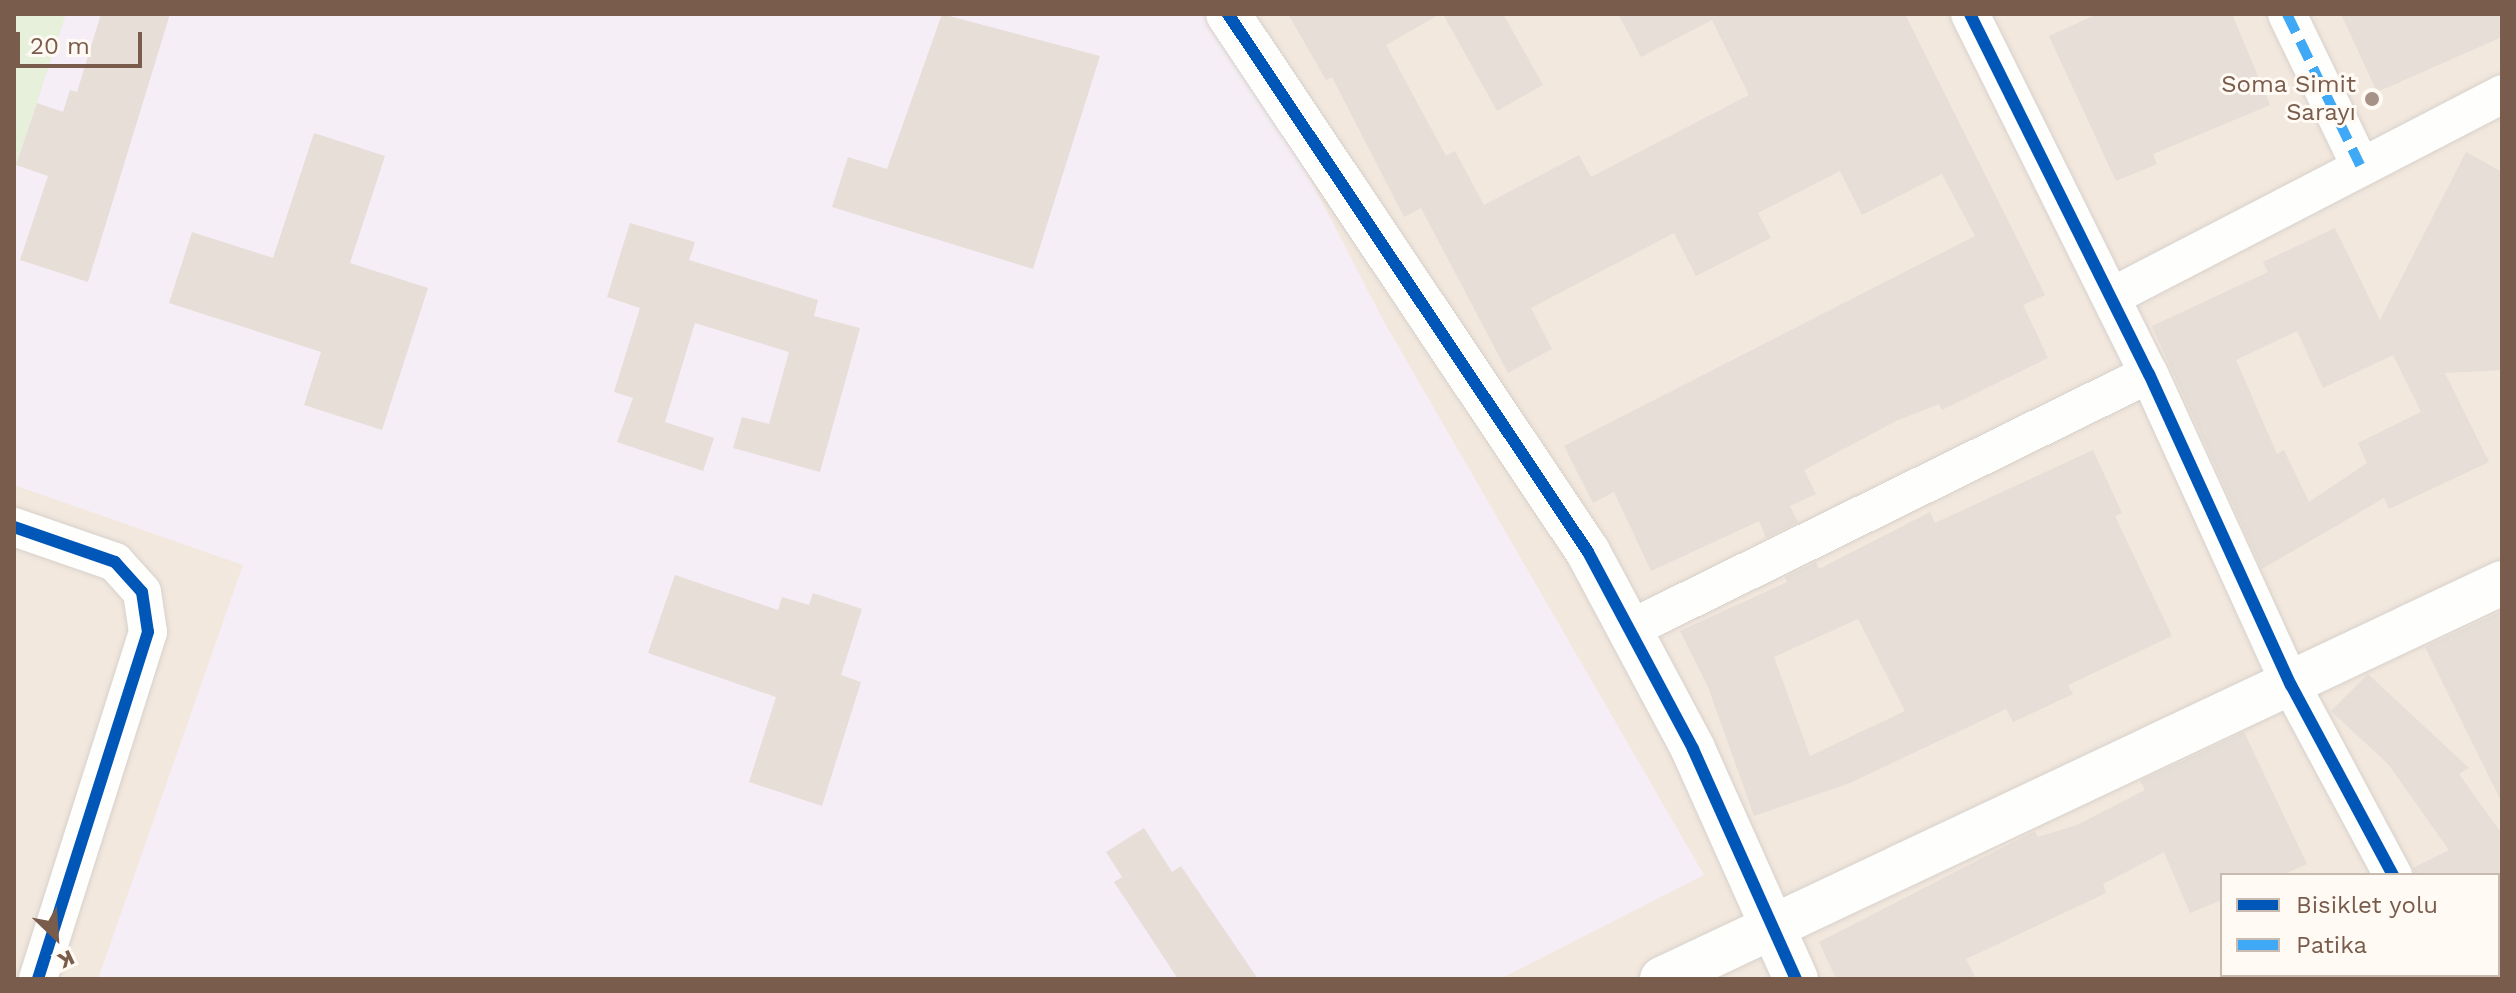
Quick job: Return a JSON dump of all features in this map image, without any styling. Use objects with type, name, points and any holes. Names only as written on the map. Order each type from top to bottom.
[{"type":"street","points":[[1228,14],[1588,552],[1693,749],[1796,979]]},
{"type":"street","points":[[1970,14],[2149,374],[2291,685],[2392,873]]},
{"type":"street","points":[[2287,14],[2360,165]]},
{"type":"street","points":[[2111,297],[2360,165],[2502,94]]},
{"type":"street","points":[[1630,629],[2149,374]]},
{"type":"street","points":[[14,527],[115,562],[142,592],[148,632],[38,979]]},
{"type":"street","points":[[1662,979],[1773,930],[2502,583]]},
{"type":"shaded area","points":[[14,14],[2502,14],[2502,979],[14,979]]},
{"type":"shaded area","points":[[54,14],[1225,14],[1383,320],[1704,875],[1500,979],[98,979],[243,565],[14,485],[14,158]]},
{"type":"green space","points":[[14,14],[66,14],[14,172]]},
{"type":"building","points":[[101,14],[170,14],[88,282],[20,260],[48,176],[16,165],[37,103],[63,112],[70,90],[77,92]]},
{"type":"building","points":[[942,14],[1100,56],[1033,269],[832,207],[848,157],[887,169]]},
{"type":"building","points":[[1288,14],[1440,14],[1386,45],[1446,156],[1455,151],[1484,205],[1579,155],[1591,177],[1749,95],[1712,20],[1641,57],[1618,14],[1905,14],[2045,295],[2023,305],[2048,358],[1942,410],[1939,404],[1896,421],[1804,470],[1816,494],[1790,506],[1798,522],[1766,538],[1759,521],[1651,571],[1614,492],[1593,503],[1564,446],[1975,236],[1942,174],[1862,215],[1840,171],[1758,213],[1771,238],[1696,276],[1674,233],[1531,308],[1552,349],[1508,373],[1421,208],[1404,217],[1332,77],[1326,80]]},
{"type":"building","points":[[1443,14],[1503,14],[1543,85],[1497,111]]},
{"type":"building","points":[[2098,14],[2232,14],[2270,105],[2153,154],[2157,164],[2116,181],[2049,36]]},
{"type":"building","points":[[2341,14],[2502,14],[2502,37],[2377,92]]},
{"type":"building","points":[[314,133],[385,156],[350,263],[428,288],[382,430],[304,405],[321,352],[169,303],[192,232],[273,258]]},
{"type":"building","points":[[2466,152],[2502,172],[2502,370],[2445,373],[2489,462],[2389,509],[2384,498],[2262,569],[2152,326],[2268,272],[2263,262],[2335,228],[2380,320]],"holes":[[[2297,331],[2323,388],[2393,355],[2421,412],[2358,443],[2367,463],[2309,502],[2284,450],[2277,454],[2236,360]]]},
{"type":"building","points":[[630,223],[695,242],[689,260],[818,300],[814,316],[860,328],[820,472],[733,448],[742,417],[769,424],[789,352],[695,323],[665,422],[714,438],[703,471],[617,442],[633,398],[614,392],[640,308],[607,297]]},
{"type":"building","points":[[2093,450],[2122,513],[2115,516],[2172,636],[2068,685],[2073,694],[2013,722],[2006,709],[1850,783],[1754,816],[1708,687],[1680,631],[1787,582],[1785,577],[1816,562],[1819,569],[1930,512],[1935,523]],"holes":[[[1858,619],[1905,711],[1810,756],[1774,657]]]},
{"type":"building","points":[[675,575],[778,610],[782,597],[809,605],[813,593],[862,609],[841,675],[861,682],[822,806],[749,782],[776,697],[648,653]]},
{"type":"building","points":[[2502,611],[2502,803],[2425,647]]},
{"type":"building","points":[[2368,674],[2469,768],[2459,774],[2502,834],[2502,875],[2414,873],[2413,868],[2449,850],[2388,764],[2331,711]]},
{"type":"building","points":[[2244,732],[2307,864],[2287,873],[2220,873],[2220,901],[2190,913],[2164,852],[2103,884],[2106,893],[1966,959],[1976,979],[1836,979],[1819,942],[2035,831],[2038,837],[2077,825],[2145,790],[2140,781]]},
{"type":"building","points":[[1144,828],[1172,872],[1181,866],[1258,979],[1178,979],[1114,882],[1122,877],[1106,852]]},
{"type":"marked path","points":[[2287,14],[2360,165]]},
{"type":"cycle path","points":[[1228,14],[1588,552],[1693,749],[1796,979]]},
{"type":"cycle path","points":[[1970,14],[2149,374],[2291,685],[2392,873]]},
{"type":"cycle path","points":[[14,527],[115,562],[142,592],[148,632],[38,979]]},
{"type":"place","name":"Soma Simit Sarayı","points":[[2372,99]]}]
